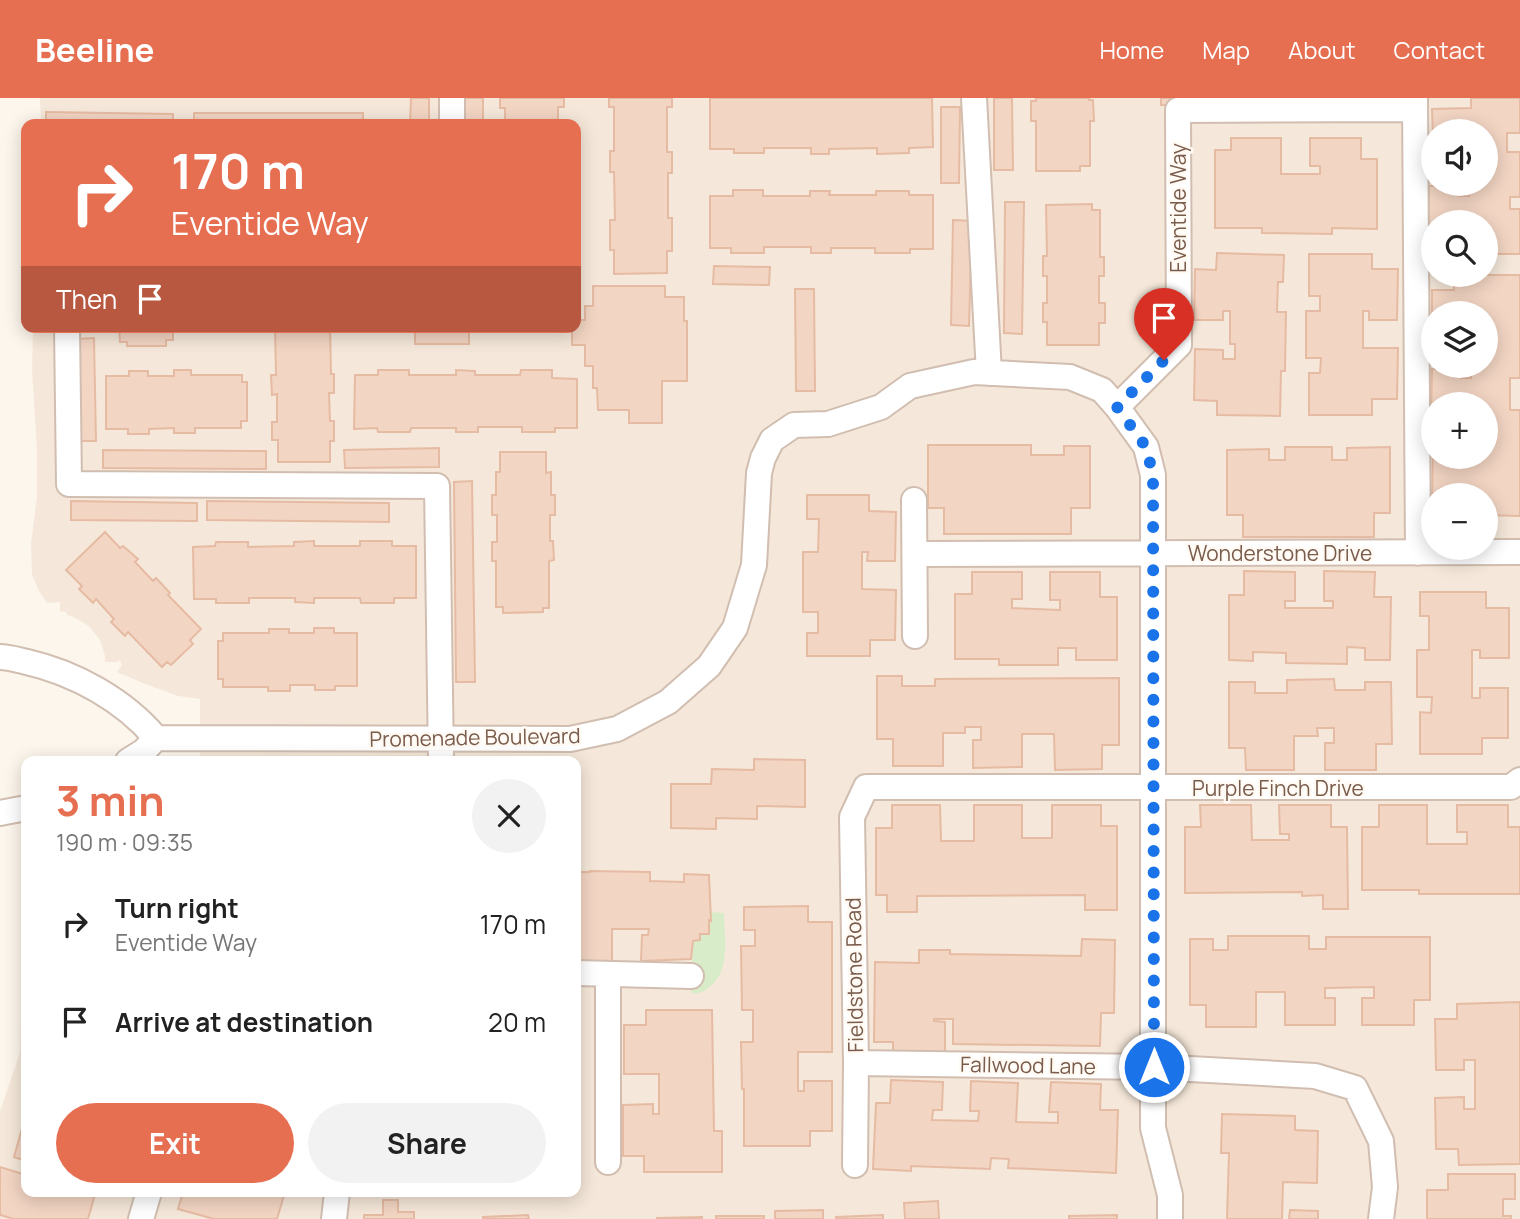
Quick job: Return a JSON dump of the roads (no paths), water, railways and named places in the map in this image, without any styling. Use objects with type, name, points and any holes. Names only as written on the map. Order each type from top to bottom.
[{"type":"street","points":[[452,98],[452,119]]},
{"type":"street","points":[[974,98],[989,373]]},
{"type":"street","points":[[1415,104],[1418,553]]},
{"type":"street","name":"Eventide Way","points":[[1117,407],[1180,345],[1178,110],[1415,104]]},
{"type":"street","points":[[67,333],[69,484],[437,486],[442,750]]},
{"type":"street","name":"Promenade Boulevard","points":[[156,738],[442,750],[570,739],[617,729],[668,702],[709,666],[735,628],[754,565],[759,473],[772,440],[794,425],[828,424],[881,407],[910,386],[974,372],[1070,377],[1102,390],[1146,447],[1153,475],[1153,1128],[1170,1195],[1170,1219]]},
{"type":"street","points":[[914,500],[915,636]]},
{"type":"street","name":"Wonderstone Drive","points":[[915,554],[1520,552]]},
{"type":"street","points":[[0,657],[59,672],[126,709],[156,738],[136,756]]},
{"type":"street","name":"Purple Finch Drive","points":[[866,788],[1511,787],[1520,780]]},
{"type":"street","name":"Fieldstone Road","points":[[855,1165],[852,817],[866,788]]},
{"type":"street","points":[[0,813],[21,809]]},
{"type":"street","points":[[581,973],[691,976]]},
{"type":"street","points":[[608,974],[608,1162]]},
{"type":"street","name":"Fallwood Lane","points":[[856,1063],[1154,1067],[1315,1076],[1355,1088],[1381,1141],[1385,1187],[1381,1219]]},
{"type":"street","points":[[141,1219],[148,1197]]},
{"type":"street","points":[[334,1219],[336,1197]]}]
